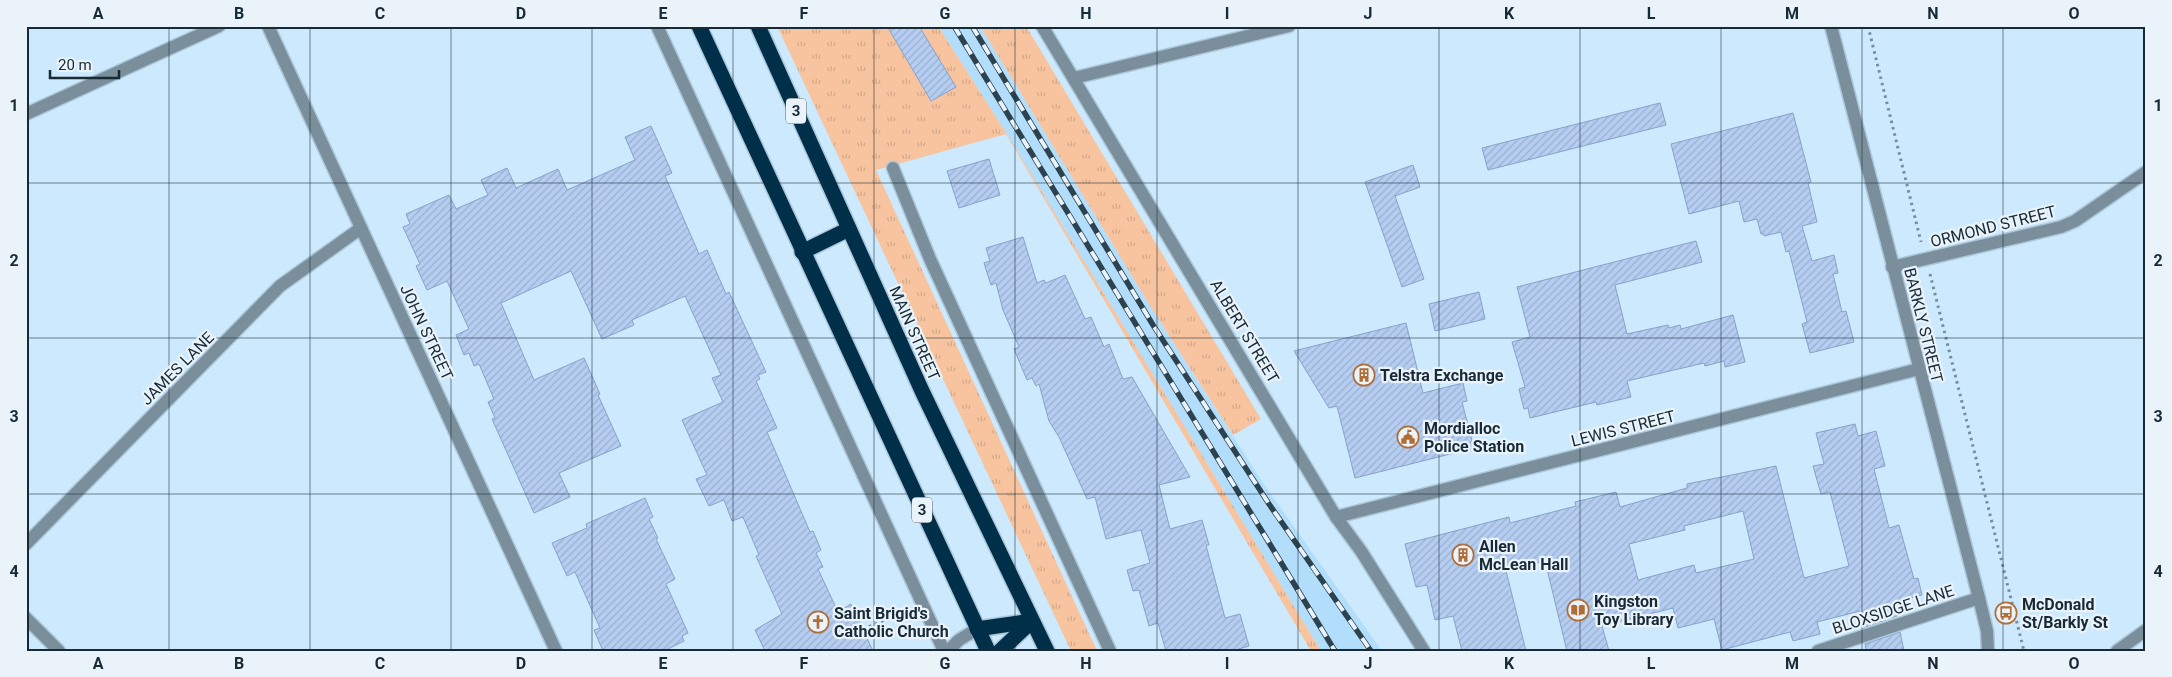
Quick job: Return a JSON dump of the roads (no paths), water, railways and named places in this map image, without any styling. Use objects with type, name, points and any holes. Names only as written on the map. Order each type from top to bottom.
[{"type":"highway","name":"3","points":[[699,26],[988,651]]},
{"type":"highway","name":"MAIN STREET","points":[[758,26],[922,391],[1047,651]]},
{"type":"highway","points":[[802,252],[849,229]]},
{"type":"highway","points":[[977,629],[1032,621]]},
{"type":"highway","points":[[1000,651],[1032,621]]},
{"type":"street","points":[[26,114],[219,26]]},
{"type":"street","name":"JOHN STREET","points":[[268,26],[556,651]]},
{"type":"street","points":[[657,26],[944,651]]},
{"type":"street","name":"ALBERT STREET","points":[[1042,26],[1336,517],[1371,566],[1424,651]]},
{"type":"street","points":[[1074,78],[1289,26]]},
{"type":"street","name":"BARKLY STREET","points":[[1831,26],[1987,631],[1996,651]]},
{"type":"street","points":[[894,168],[930,259],[1110,651]]},
{"type":"street","name":"ORMOND STREET","points":[[1892,267],[2062,227],[2075,222],[2146,172]]},
{"type":"street","name":"JAMES LANE","points":[[26,544],[280,286],[361,228]]},
{"type":"street","name":"LEWIS STREET","points":[[1336,517],[1919,369]]},
{"type":"street","name":"BLOXSIDGE LANE","points":[[1818,651],[1979,598]]},
{"type":"street","points":[[26,618],[59,651]]},
{"type":"street","points":[[948,651],[959,640],[977,629]]},
{"type":"street","points":[[2117,651],[2146,630]]},
{"type":"street","name":"BARKLY STREET","points":[[1987,631],[1988,651]]},
{"type":"railway","points":[[954,26],[1335,651]]},
{"type":"railway","points":[[972,26],[1153,325],[1269,504],[1371,651]]},
{"type":"place","name":"Telstra Exchange","points":[[1364,375]]},
{"type":"place","name":"Mordialloc Police Station","points":[[1408,437]]},
{"type":"place","name":"Allen McLean Hall","points":[[1463,555]]},
{"type":"place","name":"Kingston Toy Library","points":[[1578,610]]},
{"type":"place","name":"McDonald St/Barkly St","points":[[2006,613]]},
{"type":"place","name":"Saint Brigid's Catholic Church","points":[[818,622]]}]
